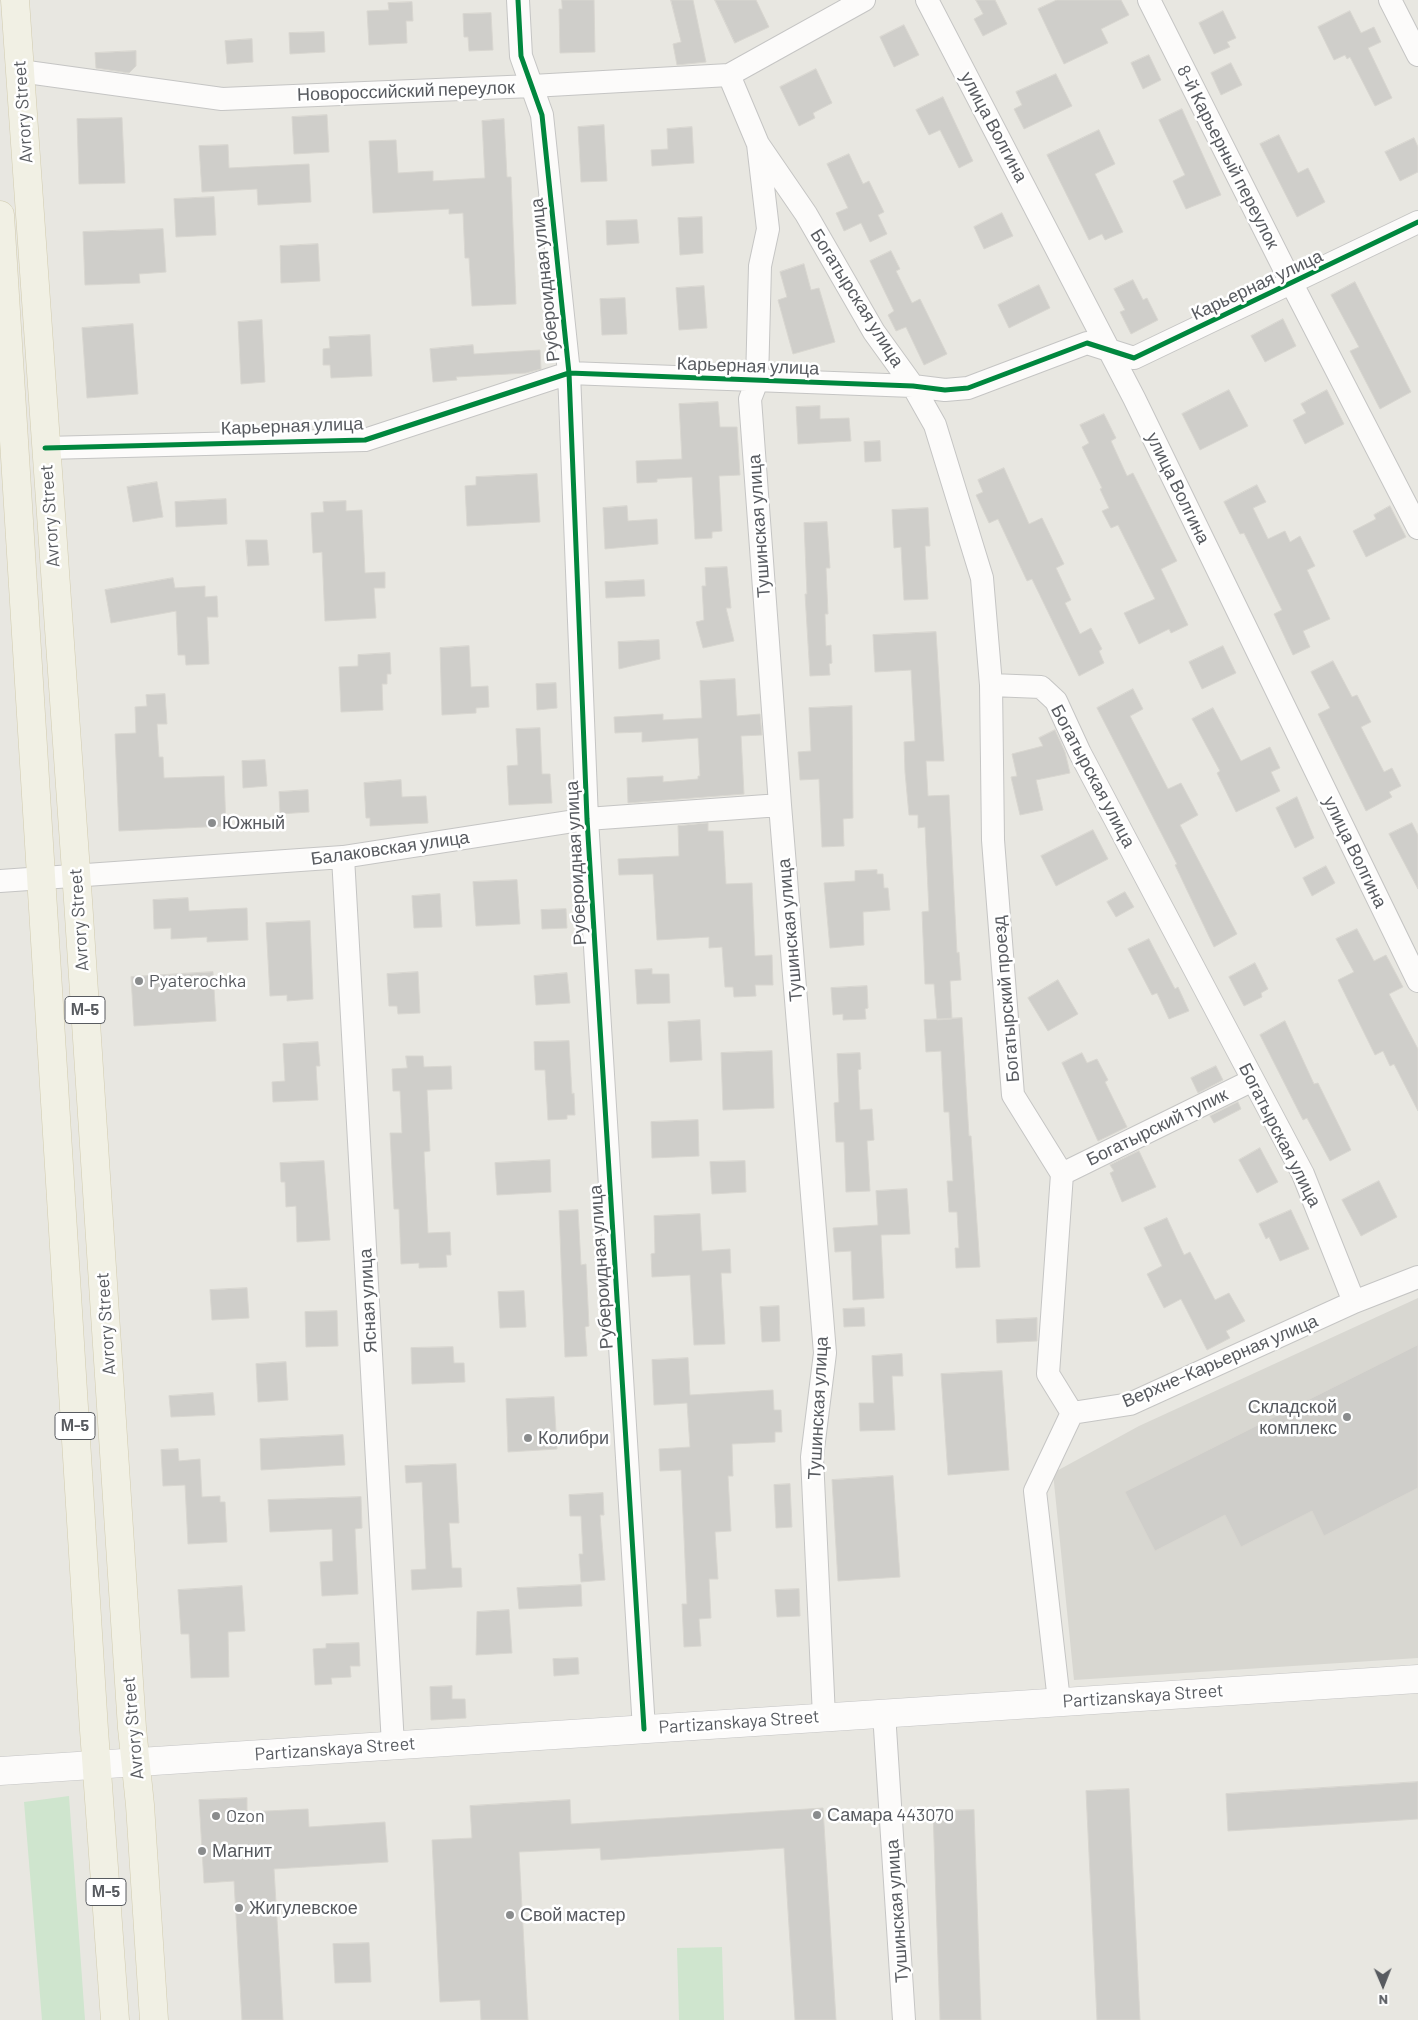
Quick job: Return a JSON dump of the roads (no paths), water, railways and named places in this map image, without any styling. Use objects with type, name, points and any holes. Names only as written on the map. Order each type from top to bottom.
[{"type":"main road","name":"Avrory Street","points":[[15,0],[76,876],[132,1728],[137,1762],[154,2020]]},
{"type":"main road","name":"Avrory Street","points":[[0,216],[96,1765],[115,2020]]},
{"type":"street","name":"Рубероидная улица","points":[[518,0],[521,56],[542,114],[569,373],[587,819],[644,1728]]},
{"type":"street","name":"Новороссийский переулок","points":[[20,71],[222,99],[532,86],[729,74],[864,0]]},
{"type":"street","name":"улица Волгина","points":[[927,0],[1081,292],[1418,981]]},
{"type":"street","name":"8-й Карьерный переулок","points":[[1149,0],[1292,284],[1418,528]]},
{"type":"street","points":[[1390,0],[1418,55]]},
{"type":"street","name":"Богатырская улица","points":[[729,74],[758,144],[806,214],[874,332],[913,386],[935,425],[982,578],[992,685],[1041,687],[1056,701],[1080,753],[1303,1174],[1354,1302]]},
{"type":"street","name":"Тушинская улица","points":[[758,144],[768,229],[760,266],[757,381],[750,399],[780,805],[825,1353],[812,1457],[824,1717]]},
{"type":"street","name":"Карьерная улица","points":[[46,448],[365,440],[569,373],[913,386],[944,390],[968,388],[1087,343],[1134,358],[1418,222]]},
{"type":"street","name":"Богатырский проезд","points":[[992,685],[993,840],[1014,1095],[1062,1174]]},
{"type":"street","name":"Балаковская улица","points":[[0,881],[344,857],[587,819],[780,805]]},
{"type":"street","name":"Ясная улица","points":[[344,857],[392,1745]]},
{"type":"street","name":"Богатырский тупик","points":[[1062,1174],[1252,1080]]},
{"type":"street","points":[[1059,1702],[1035,1490],[1072,1413],[1048,1374],[1062,1174]]},
{"type":"street","name":"Верхне-Карьерная улица","points":[[1072,1413],[1130,1404],[1354,1302],[1418,1276]]},
{"type":"street","name":"Partizanskaya Street","points":[[0,1771],[1418,1679]]},
{"type":"street","name":"Тушинская улица","points":[[884,1713],[904,2020]]},
{"type":"place","name":"Южный","points":[[212,823]]},
{"type":"place","name":"Pyaterochka","points":[[139,981]]},
{"type":"place","name":"Складской комплекс","points":[[1347,1417]]},
{"type":"place","name":"Колибри","points":[[528,1438]]},
{"type":"place","name":"Самара 443070","points":[[817,1815]]},
{"type":"place","name":"Ozon","points":[[216,1816]]},
{"type":"place","name":"Магнит","points":[[202,1851]]},
{"type":"place","name":"Жигулевское","points":[[239,1908]]},
{"type":"place","name":"Свой мастер","points":[[510,1915]]}]
